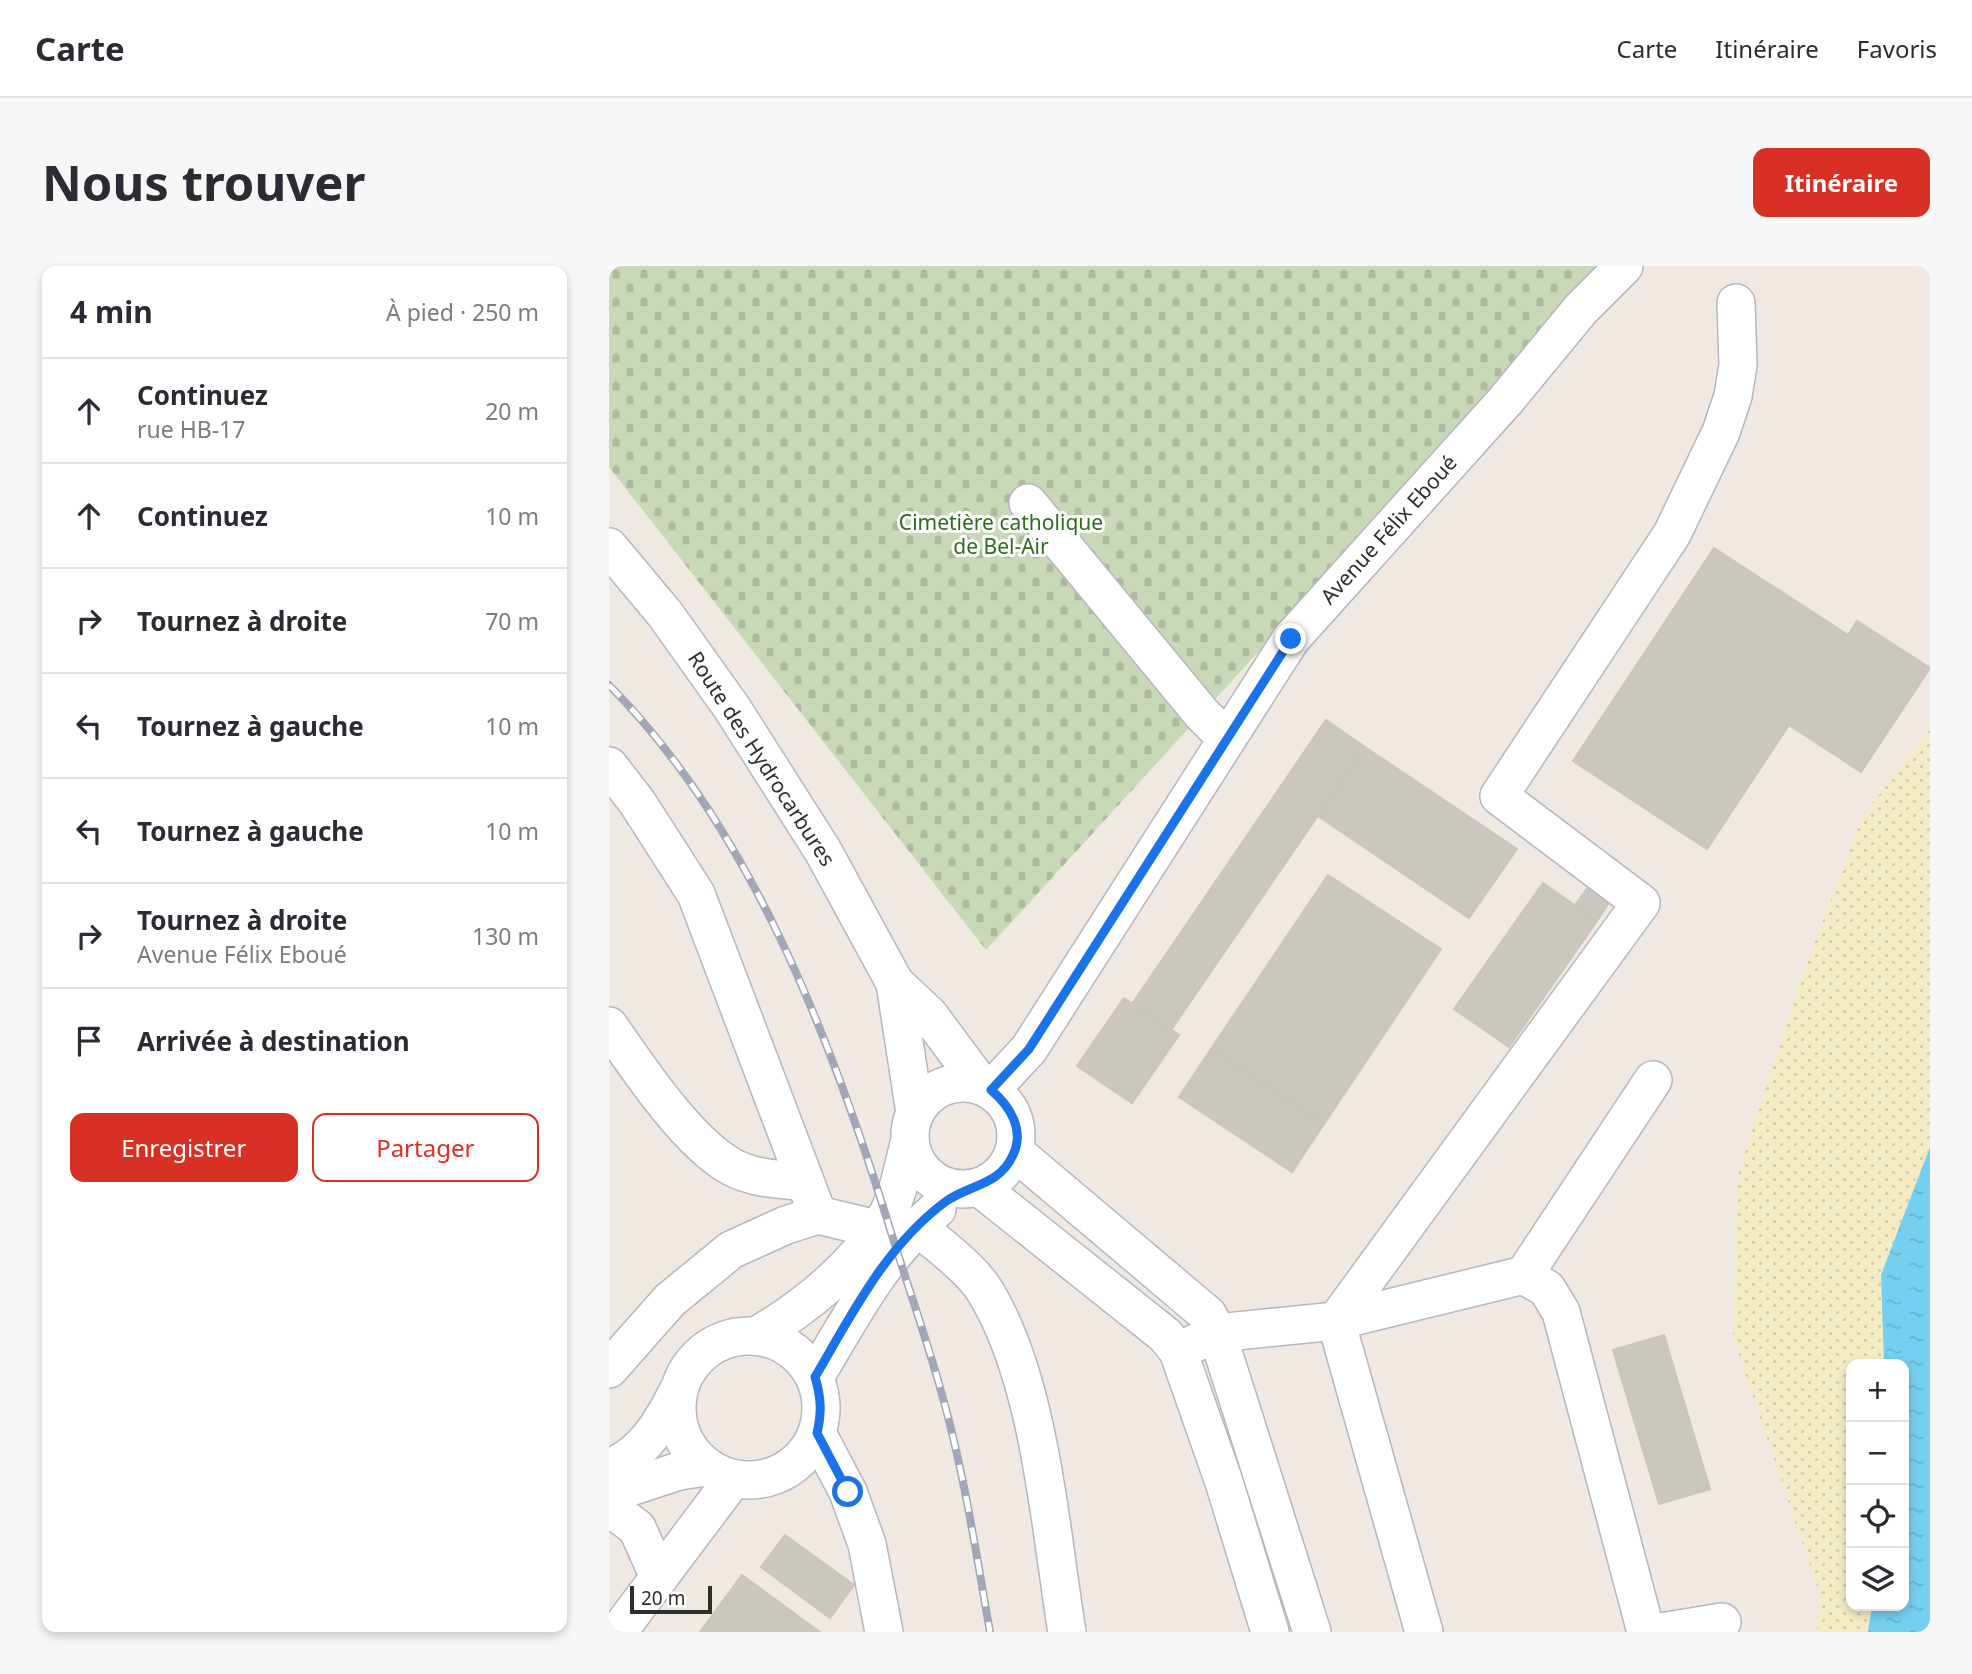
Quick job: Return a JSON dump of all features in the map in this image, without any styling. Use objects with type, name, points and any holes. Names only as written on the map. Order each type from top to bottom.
[{"type":"street","name":"Avenue Félix Eboué","points":[[986,1087],[1029,1049],[1291,639],[1506,400],[1581,309],[1624,266]]},
{"type":"street","points":[[1336,1321],[1641,903],[1499,796],[1672,534],[1721,432],[1733,396],[1738,365],[1736,303]]},
{"type":"street","points":[[1028,503],[1202,714],[1227,739]]},
{"type":"street","name":"Route des Hydrocarbures","points":[[609,547],[665,614],[732,708],[824,851],[895,983],[929,1015],[986,1087]]},
{"type":"street","points":[[609,766],[638,802],[696,894],[818,1215]]},
{"type":"street","name":"Route des Hydrocarbures","points":[[895,983],[912,1126]]},
{"type":"street","points":[[609,1026],[651,1087],[713,1154],[733,1168],[757,1177],[805,1182]]},
{"type":"street","points":[[1178,1351],[1217,1333],[1336,1321],[1524,1275],[1653,1080]]},
{"type":"street","points":[[756,1336],[789,1317],[817,1294],[876,1230],[896,1194],[912,1126],[936,1090],[965,1082],[986,1087],[1005,1102],[1014,1117],[1017,1135],[1015,1152],[1006,1168],[994,1180],[971,1189],[918,1226],[860,1297],[815,1377]]},
{"type":"street","points":[[912,1126],[913,1156],[927,1175],[947,1187],[971,1189],[1165,1335],[1178,1351],[1224,1482],[1270,1632]]},
{"type":"street","points":[[1015,1152],[1208,1315],[1217,1333],[1312,1632]]},
{"type":"street","points":[[609,1368],[670,1300],[731,1250],[786,1225],[818,1215],[876,1230]]},
{"type":"street","points":[[918,1226],[981,1286],[1004,1328],[1030,1404],[1066,1632]]},
{"type":"street","points":[[1524,1275],[1548,1289],[1561,1312],[1646,1632]]},
{"type":"street","points":[[1336,1321],[1424,1632]]},
{"type":"street","points":[[609,1468],[642,1447],[660,1426],[686,1372],[699,1356],[716,1344],[756,1336],[780,1343],[800,1357],[815,1377],[821,1395],[817,1433],[810,1449],[784,1472],[750,1481],[720,1473],[679,1471],[609,1493]]},
{"type":"street","points":[[678,1391],[677,1413],[681,1433],[691,1452],[720,1473]]},
{"type":"street","points":[[817,1433],[848,1492],[867,1544],[884,1632]]},
{"type":"street","points":[[618,1632],[659,1577],[720,1473]]},
{"type":"street","points":[[609,1507],[637,1528],[659,1577]]},
{"type":"street","points":[[1661,1632],[1722,1622]]},
{"type":"sand","points":[[1930,729],[1930,1147],[1882,1275],[1884,1359],[1846,1359],[1846,1611],[1871,1611],[1868,1632],[1817,1632],[1820,1595],[1733,1337],[1738,1175],[1799,984],[1862,817]]},
{"type":"green space","name":"Cimetière catholique de Bel-Air","points":[[609,266],[1611,266],[986,950],[609,467]]},
{"type":"water","points":[[1930,1147],[1930,1632],[1868,1632],[1871,1611],[1909,1611],[1909,1359],[1884,1359],[1881,1275]]},
{"type":"building","points":[[1714,548],[1848,635],[1857,621],[1930,668],[1861,772],[1789,725],[1707,849],[1573,761]]},
{"type":"building","points":[[1326,720],[1365,747],[1171,1030],[1132,1004]]},
{"type":"building","points":[[1365,747],[1517,849],[1469,918],[1318,816]]},
{"type":"building","points":[[1328,875],[1441,949],[1324,1124],[1211,1049]]},
{"type":"building","points":[[1543,883],[1597,921],[1509,1047],[1454,1009]]},
{"type":"building","points":[[1589,886],[1610,901],[1597,921],[1575,905]]},
{"type":"building","points":[[1124,998],[1179,1035],[1132,1103],[1077,1066]]},
{"type":"building","points":[[1211,1049],[1324,1124],[1292,1172],[1179,1097]]},
{"type":"building","points":[[1664,1335],[1710,1489],[1659,1504],[1613,1350]]},
{"type":"building","points":[[785,1535],[854,1585],[830,1618],[761,1567]]},
{"type":"building","points":[[742,1575],[820,1632],[700,1632]]},
{"type":"railway","points":[[609,685],[658,740],[703,801],[778,934],[810,1004],[863,1146],[926,1339],[954,1440],[990,1632]]},
{"type":"route","points":[[848,1492],[817,1433],[821,1395],[815,1377],[860,1297],[918,1226],[963,1190],[994,1180],[1006,1168],[1015,1152],[1017,1135],[1014,1117],[1005,1102],[991,1090],[1029,1049],[1291,639]]}]
